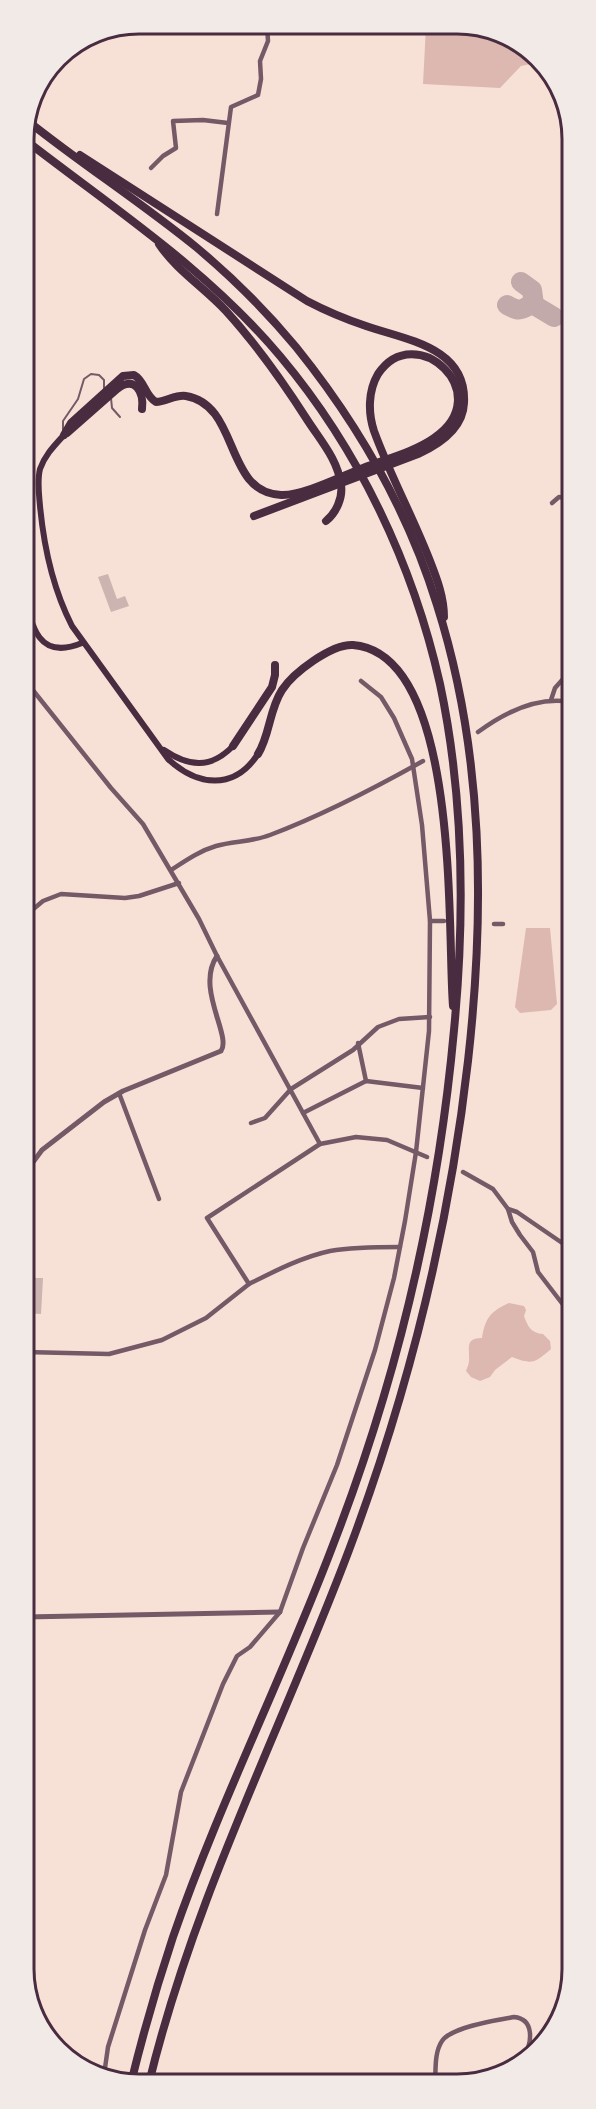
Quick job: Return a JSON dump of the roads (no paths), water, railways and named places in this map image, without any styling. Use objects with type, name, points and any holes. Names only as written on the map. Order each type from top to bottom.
[{"type":"highway","points":[[36,127],[202,252],[246,293],[298,350],[351,422],[392,495],[415,545],[444,628],[458,683],[472,774],[476,827],[478,893],[475,986],[470,1040],[456,1151],[440,1238],[410,1363],[379,1465],[326,1609],[249,1790],[201,1912],[177,1980],[151,2074]]},
{"type":"highway","points":[[47,136],[103,168],[307,301],[343,318],[428,346],[448,359],[462,381],[465,400],[462,417],[443,441],[430,449],[400,457],[254,516]]},
{"type":"highway","points":[[35,147],[153,235],[233,305],[302,383],[335,431],[365,481],[410,582],[426,631],[440,687],[454,775],[460,858],[458,986],[445,1114],[424,1235],[408,1305],[380,1408],[334,1543],[208,1846],[174,1935],[133,2074]]},
{"type":"highway","points":[[153,235],[168,257],[225,310],[252,341],[284,384],[334,461],[342,487],[341,496],[333,515],[326,521]]},
{"type":"highway","points":[[400,457],[435,438],[453,420],[455,412],[457,397],[450,373],[438,362],[423,356],[400,357],[384,366],[373,384],[370,396],[370,419],[434,573],[444,602],[444,628]]},
{"type":"highway","points":[[64,435],[71,423],[103,393],[123,376],[130,375],[138,377],[151,399],[156,402],[187,396],[202,403],[221,423],[244,473],[258,488],[272,494],[291,495],[324,486]]},
{"type":"highway","points":[[64,435],[113,392],[126,384],[135,386],[142,393],[142,409]]},
{"type":"highway","points":[[258,754],[282,690],[326,652],[348,645],[365,648],[381,656],[399,672],[418,704],[428,730],[438,780],[449,892],[454,1029]]},
{"type":"highway","points":[[233,746],[272,687],[275,665]]},
{"type":"main road","points":[[64,435],[44,461],[39,473],[38,486],[42,532],[60,603],[82,643],[168,759],[178,768],[199,779],[210,781],[233,777],[245,770],[258,754]]},
{"type":"main road","points":[[35,628],[39,637],[49,646],[63,649],[82,643]]},
{"type":"main road","points":[[161,748],[180,760],[192,764],[205,763],[217,758],[233,746]]},
{"type":"street","points":[[217,214],[231,107],[258,95],[261,79],[260,61],[268,40],[268,35]]},
{"type":"street","points":[[151,168],[162,156],[176,148],[172,121],[203,120],[228,123]]},
{"type":"street","points":[[552,503],[562,497]]},
{"type":"street","points":[[551,700],[555,688],[562,680]]},
{"type":"street","points":[[105,2069],[111,2035],[144,1930],[166,1875],[181,1792],[223,1684],[237,1656],[250,1647],[280,1612],[337,1465],[375,1350],[400,1247],[416,1152],[430,1017],[430,921],[422,825],[413,767],[394,718],[381,697],[362,681]]},
{"type":"street","points":[[35,692],[111,788],[143,824],[179,883],[320,1144]]},
{"type":"street","points":[[478,732],[514,710],[532,703],[562,701]]},
{"type":"street","points":[[171,870],[204,850],[255,840],[319,815],[423,761]]},
{"type":"street","points":[[35,907],[43,900],[61,894],[139,896],[179,883]]},
{"type":"street","points":[[430,921],[444,921]]},
{"type":"street","points":[[494,924],[503,924]]},
{"type":"street","points":[[34,1160],[42,1150],[118,1093],[224,1047],[225,1040],[212,1004],[210,991],[211,974],[217,956]]},
{"type":"street","points":[[251,1123],[266,1118],[291,1089],[341,1058],[378,1027],[410,1017],[430,1017]]},
{"type":"street","points":[[358,1043],[366,1081]]},
{"type":"street","points":[[303,1113],[366,1081],[423,1089]]},
{"type":"street","points":[[118,1093],[159,1199]]},
{"type":"street","points":[[249,1284],[207,1218],[320,1144],[356,1137],[387,1140],[427,1157]]},
{"type":"street","points":[[463,1172],[493,1189],[508,1209],[512,1222],[533,1252],[538,1272],[561,1302]]},
{"type":"street","points":[[508,1209],[517,1212],[561,1242]]},
{"type":"street","points":[[34,1352],[109,1354],[162,1340],[206,1318],[249,1284],[286,1266],[329,1252],[365,1247],[400,1247]]},
{"type":"street","points":[[34,1617],[280,1612]]},
{"type":"street","points":[[435,2074],[441,2042],[454,2033],[474,2025],[520,2017],[530,2031],[530,2044]]},
{"type":"lane","points":[[64,435],[63,421],[78,399],[84,379],[91,374],[102,377],[105,385],[103,393]]},
{"type":"lane","points":[[113,392],[110,400],[112,408],[120,417]]}]
